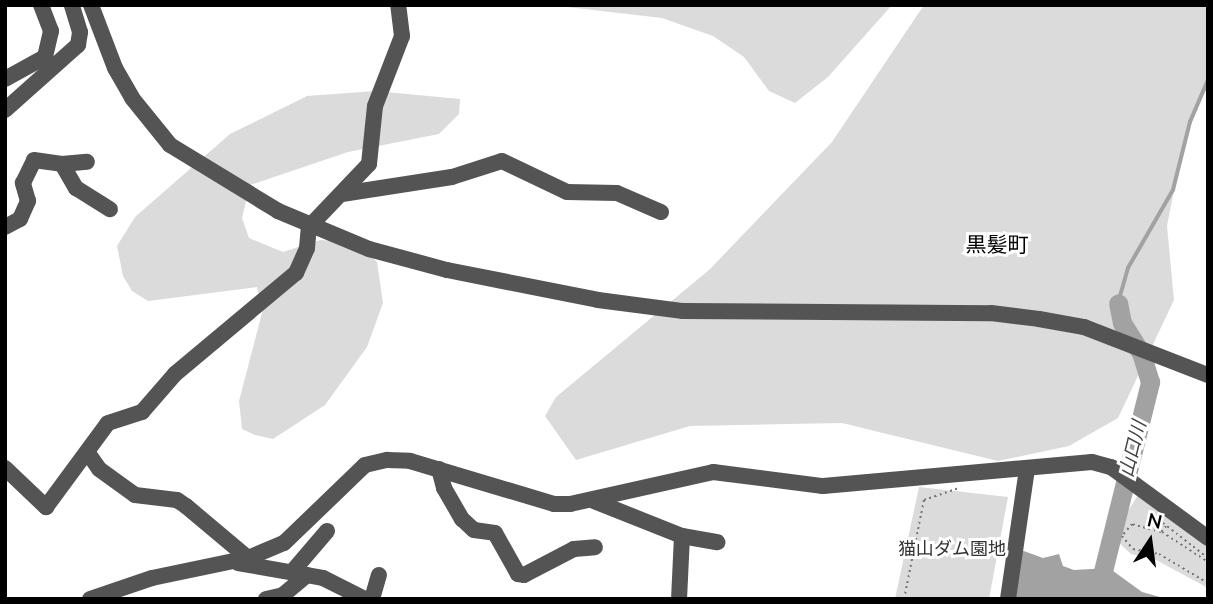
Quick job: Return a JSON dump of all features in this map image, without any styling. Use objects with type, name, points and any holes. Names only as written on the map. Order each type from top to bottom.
[{"type":"street","points":[[5,79],[46,57],[51,31],[41,5]]},
{"type":"street","points":[[5,110],[78,45],[80,32],[72,5]]},
{"type":"street","points":[[91,5],[115,68],[132,98],[170,145],[309,227],[447,271],[598,300],[683,311],[991,313],[1084,327],[1208,374]]},
{"type":"street","points":[[5,468],[46,507],[108,423],[142,412],[175,374],[296,273],[307,248],[309,227],[369,164],[375,106],[402,36],[398,5]]},
{"type":"street","points":[[5,227],[20,219],[28,201],[23,183],[34,160],[62,164],[87,162]]},
{"type":"street","points":[[342,194],[452,177],[502,161],[567,192],[617,193],[661,212]]},
{"type":"street","points":[[62,164],[76,188],[110,209]]},
{"type":"street","points":[[88,453],[99,469],[135,495],[177,500],[248,558]]},
{"type":"street","points":[[90,599],[152,578],[248,558],[284,543],[365,465],[411,461],[554,504],[594,501],[713,472],[823,486],[1027,468],[1076,461],[1111,467],[1208,538]]},
{"type":"street","points":[[1008,599],[1027,468]]},
{"type":"street","points":[[439,469],[444,488],[462,519],[474,530],[495,533],[518,574],[524,575],[574,549],[596,547]]},
{"type":"street","points":[[594,501],[682,536],[717,542]]},
{"type":"street","points":[[266,599],[283,595],[300,574],[327,531]]},
{"type":"street","points":[[679,593],[682,536]]},
{"type":"street","points":[[228,561],[335,582],[365,599]]},
{"type":"street","points":[[372,599],[379,575]]},
{"type":"path","points":[[904,599],[924,500],[969,483],[979,472]]},
{"type":"path","points":[[1208,560],[1161,532],[1132,524],[1122,536],[1133,549],[1159,554],[1208,583]]},
{"type":"path","points":[[1161,532],[1166,526],[1208,560]]},
{"type":"green space","points":[[550,5],[892,5],[828,77],[795,103],[769,91],[744,57],[713,36],[662,18]]},
{"type":"green space","points":[[924,5],[1208,5],[1208,80],[1183,144],[1167,226],[1174,300],[1118,418],[1069,446],[998,461],[842,423],[690,426],[576,460],[545,416],[556,397],[709,270],[832,142]]},
{"type":"green space","points":[[375,91],[460,99],[459,114],[439,134],[348,152],[250,185],[242,218],[249,238],[283,252],[320,240],[357,243],[377,262],[383,303],[367,347],[325,405],[273,439],[255,435],[242,429],[239,401],[262,313],[257,287],[148,301],[132,291],[123,276],[117,246],[135,217],[230,134],[307,96]]},
{"type":"green space","name":"猫山ダム園地","points":[[919,487],[1008,497],[989,599],[895,599]]},
{"type":"green space","points":[[1139,493],[1208,545],[1208,588],[1156,560],[1131,554],[1117,541],[1119,526]]},
{"type":"shaded area","points":[[1021,550],[1043,558],[1059,554],[1063,566],[1074,570],[1109,568],[1142,592],[1167,599],[1015,599]]},
{"type":"waterway","points":[[1118,303],[1128,268],[1173,190],[1190,122],[1208,80]]},
{"type":"waterway","name":"山口川","points":[[1096,599],[1150,382],[1141,353],[1122,323],[1118,303]]},
{"type":"district","name":"黒髪町","points":[[997,244]]}]
